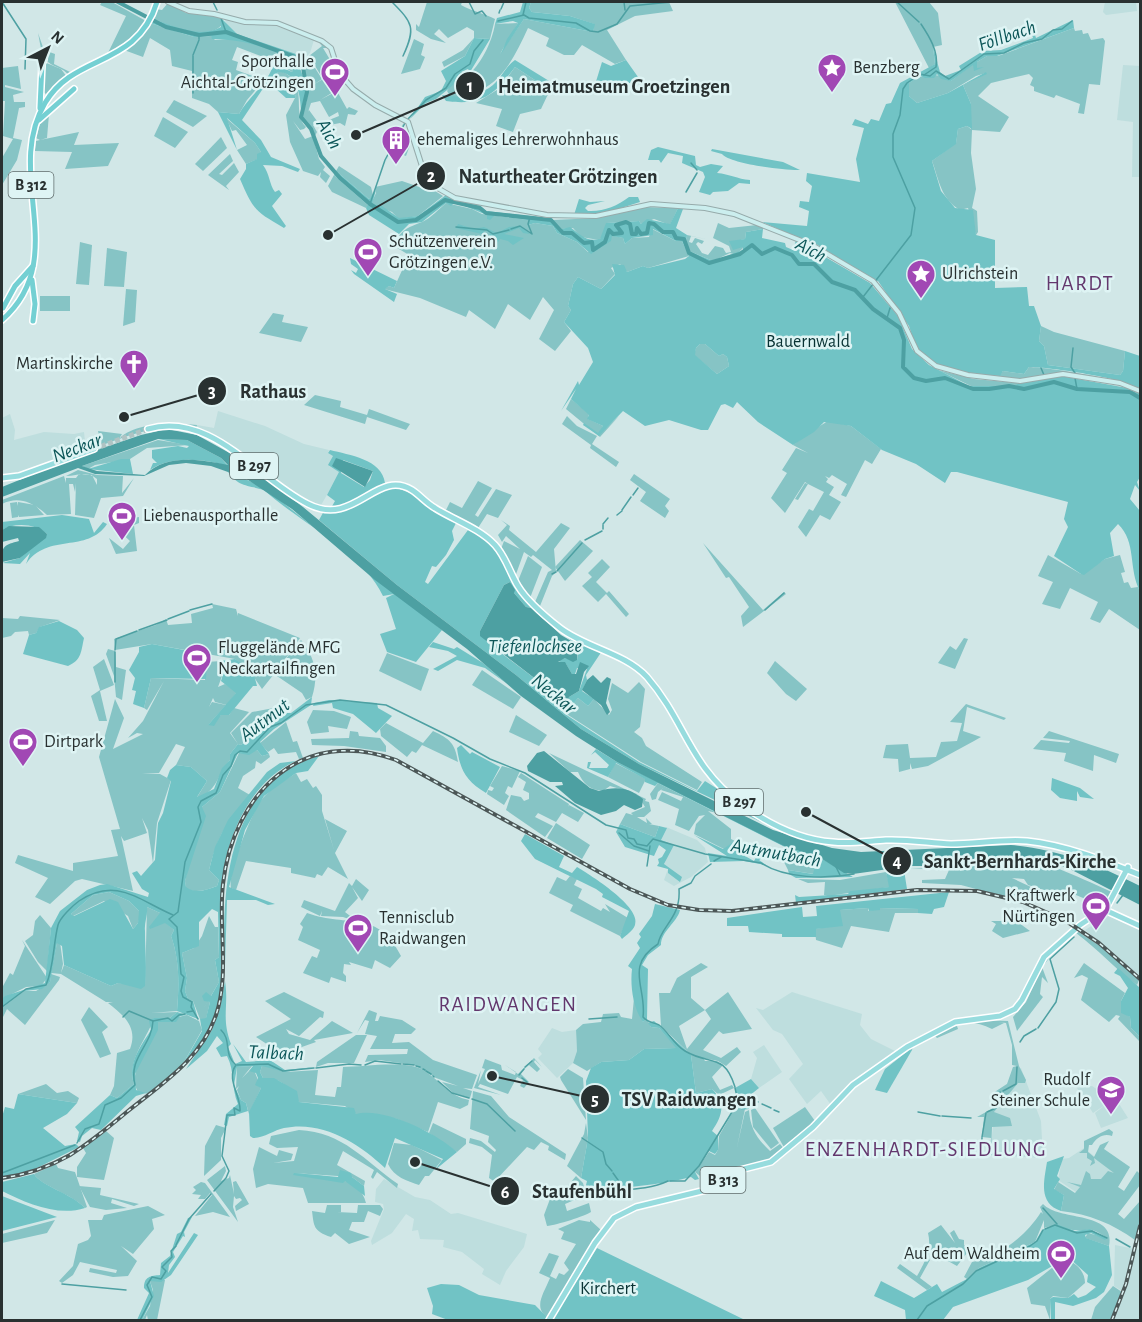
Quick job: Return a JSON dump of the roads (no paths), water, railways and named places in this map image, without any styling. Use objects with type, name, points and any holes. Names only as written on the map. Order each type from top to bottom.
[{"type":"highway","name":"B 312","points":[[2,320],[28,286],[35,262],[36,237],[30,166],[39,114],[52,92],[72,74],[113,57],[133,41],[148,22],[157,2]]},
{"type":"highway","points":[[44,59],[41,92],[46,95],[52,92]]},
{"type":"highway","points":[[35,127],[74,89]]},
{"type":"highway","name":"B 312","points":[[39,114],[41,92]]},
{"type":"highway","points":[[46,100],[48,106],[55,105]]},
{"type":"highway","points":[[3,308],[20,280],[35,262]]},
{"type":"highway","points":[[32,276],[33,321]]},
{"type":"highway","points":[[20,280],[26,280],[28,286]]},
{"type":"highway","points":[[22,296],[30,291],[34,295]]},
{"type":"main road","points":[[168,2],[189,12],[224,16],[248,22],[277,23],[323,42],[333,51],[339,73],[346,82],[375,105],[406,121],[426,178],[432,186],[462,199],[541,214],[573,217],[601,216],[644,204],[728,212],[803,241],[874,282],[902,318],[916,351],[936,366],[968,375],[1020,381],[1064,374],[1120,383],[1140,391]]},
{"type":"main road","name":"B 297","points":[[148,429],[172,426],[200,433],[243,458],[299,499],[321,509],[351,506],[376,490],[389,485],[409,489],[432,506],[482,535],[497,549],[522,592],[558,626],[644,674],[674,716],[696,759],[721,788],[750,811],[775,825],[826,842],[1027,841],[1054,846],[1126,870]]},
{"type":"main road","points":[[2,478],[22,475],[94,449]]},
{"type":"main road","points":[[1139,873],[1126,870],[1111,910],[1140,926]]},
{"type":"main road","name":"B 313","points":[[549,1320],[595,1243],[614,1218],[636,1207],[706,1190],[736,1171],[771,1162],[862,1079],[911,1044],[941,1027],[963,1020],[1000,1016],[1015,1009],[1047,953],[1080,925],[1111,910]]},
{"type":"water","points":[[167,429],[197,435],[235,456],[303,507],[397,585],[516,675],[581,729],[639,764],[773,830],[832,848],[861,852],[1011,845],[1045,850],[1109,871],[1140,886],[1140,905],[1068,868],[1047,861],[1022,857],[977,857],[963,866],[910,866],[853,874],[844,873],[819,857],[786,847],[617,762],[576,736],[521,696],[467,649],[375,580],[292,509],[245,478],[211,466],[186,463],[169,465],[144,476],[95,474],[78,468],[2,497],[2,487],[76,457],[141,435]],"holes":[[[158,439],[187,440],[221,458],[228,465],[196,460],[174,461],[163,463],[145,475],[97,471],[82,466]]]},
{"type":"water","points":[[336,458],[373,471],[365,487],[332,466]]},
{"type":"water","points":[[9,526],[39,527],[47,534],[46,538],[20,558],[2,562],[3,549],[19,541],[18,538],[2,542],[2,530]]},
{"type":"water","name":"Tiefenlochsee","points":[[510,582],[515,590],[514,593],[526,607],[532,608],[561,635],[578,645],[577,660],[573,662],[565,658],[558,662],[565,662],[572,674],[576,674],[580,662],[589,666],[584,672],[579,691],[569,697],[565,709],[556,703],[546,687],[480,636],[480,631],[504,585]]},
{"type":"water","points":[[593,675],[601,683],[607,677],[611,679],[606,703],[610,712],[607,715],[601,705],[582,690],[587,680]]},
{"type":"water","points":[[544,751],[590,788],[599,791],[615,788],[626,790],[643,799],[642,807],[635,810],[624,805],[616,811],[601,815],[575,803],[555,786],[563,785],[562,782],[550,782],[528,771],[527,766],[537,753]]},
{"type":"waterway","points":[[2,2],[26,39],[25,69]]},
{"type":"waterway","name":"Aich","points":[[118,2],[166,27],[199,35],[226,32],[295,57],[303,67],[307,92],[301,117],[311,129],[321,156],[340,178],[370,204],[398,222],[416,220],[445,200],[480,208],[486,213],[551,220],[563,233],[572,233],[584,243],[592,242],[593,250],[605,242],[609,230],[613,234],[622,233],[616,225],[626,222],[630,224],[632,234],[636,234],[637,228],[641,234],[647,233],[649,223],[654,224],[663,232],[673,232],[676,238],[684,239],[689,253],[709,263],[740,254],[752,245],[762,254],[775,248],[792,255],[799,264],[814,264],[832,282],[855,290],[873,309],[900,328],[904,340],[903,367],[914,378],[926,381],[945,378],[973,389],[1009,386],[1024,389],[1054,382],[1077,389],[1130,392],[1140,398]]},
{"type":"waterway","points":[[213,2],[217,10]]},
{"type":"waterway","points":[[392,2],[410,26],[410,39],[403,56]]},
{"type":"waterway","points":[[469,2],[475,14],[482,11],[486,16]]},
{"type":"waterway","points":[[501,9],[504,2]]},
{"type":"waterway","points":[[523,15],[526,2]]},
{"type":"waterway","points":[[624,2],[625,10]]},
{"type":"waterway","points":[[498,21],[524,15],[529,18],[576,23],[590,31],[598,32],[617,24],[630,6],[671,2]]},
{"type":"waterway","points":[[897,2],[919,22]]},
{"type":"waterway","points":[[221,18],[226,32]]},
{"type":"waterway","name":"Föllbach","points":[[863,297],[911,235],[915,208],[893,157],[893,134],[900,115],[903,89],[907,83],[920,74],[930,76],[936,71],[949,79],[984,54],[1004,53],[1024,43],[1042,39],[1053,30],[1062,29],[1072,21]]},
{"type":"waterway","points":[[921,24],[933,44],[937,61],[936,67],[924,75]]},
{"type":"waterway","points":[[193,55],[199,40]]},
{"type":"waterway","points":[[408,119],[426,100],[446,88],[455,74],[470,64],[474,51],[483,40]]},
{"type":"waterway","points":[[193,56],[193,93]]},
{"type":"waterway","points":[[370,204],[385,160],[405,123]]},
{"type":"waterway","points":[[691,163],[697,170]]},
{"type":"waterway","points":[[686,192],[697,173]]},
{"type":"waterway","points":[[511,229],[520,226],[532,234],[528,224],[530,217]]},
{"type":"waterway","points":[[456,227],[487,230],[493,234],[509,230]]},
{"type":"waterway","points":[[887,318],[890,308]]},
{"type":"waterway","points":[[1073,348],[1071,367],[1075,373]]},
{"type":"waterway","points":[[1041,368],[1044,375]]},
{"type":"waterway","points":[[1075,378],[1077,389]]},
{"type":"waterway","points":[[633,495],[638,488]]},
{"type":"waterway","points":[[622,510],[631,497]]},
{"type":"waterway","points":[[617,515],[622,511]]},
{"type":"waterway","points":[[603,524],[608,518]]},
{"type":"waterway","points":[[585,540],[602,531]]},
{"type":"waterway","points":[[557,571],[582,543]]},
{"type":"waterway","points":[[552,574],[556,572]]},
{"type":"waterway","points":[[765,610],[784,593]]},
{"type":"waterway","points":[[190,610],[212,604]]},
{"type":"waterway","points":[[168,619],[189,611]]},
{"type":"waterway","points":[[139,630],[167,620]]},
{"type":"waterway","points":[[115,650],[116,639],[137,631]]},
{"type":"waterway","points":[[115,652],[115,682]]},
{"type":"waterway","name":"Autmut","points":[[198,1019],[191,1007],[192,1002],[183,997],[181,991],[184,977],[181,974],[177,927],[169,919],[178,912],[185,862],[201,822],[198,807],[201,801],[216,793],[235,755],[240,751],[247,752],[270,727],[281,723],[306,705],[340,700],[386,705],[490,759],[525,773],[606,825],[626,830],[628,838],[634,839],[637,844],[647,846],[653,839],[705,854],[761,863],[794,875],[831,877],[854,874]]},
{"type":"waterway","name":"Autmut","points":[[619,833],[634,846],[649,851]]},
{"type":"waterway","points":[[647,866],[650,846]]},
{"type":"waterway","name":"Autmutbach","points":[[714,861],[721,857]]},
{"type":"waterway","points":[[711,864],[695,876],[691,883],[679,889],[679,899],[674,914],[658,944],[642,961],[639,978],[643,1017],[659,1025],[685,1051],[721,1064],[731,1076],[735,1087]]},
{"type":"waterway","points":[[836,867],[840,875]]},
{"type":"waterway","points":[[2,1007],[26,989],[46,985],[51,971],[59,922],[76,903],[92,894],[116,890],[138,897],[173,915]]},
{"type":"waterway","points":[[1117,903],[1123,895]]},
{"type":"waterway","points":[[1038,1028],[1056,1002],[1059,989],[1050,959],[1074,937]]},
{"type":"waterway","points":[[123,1017],[129,1011],[153,1021]]},
{"type":"waterway","name":"Autmut","points":[[187,1012],[193,1011]]},
{"type":"waterway","points":[[77,1143],[85,1129],[99,1124],[105,1105],[121,1098],[135,1085],[137,1059],[149,1038],[153,1021],[168,1018],[172,1021],[179,1015],[185,1014]]},
{"type":"waterway","points":[[589,1019],[617,1017]]},
{"type":"waterway","points":[[1020,1042],[1024,1036],[1036,1029]]},
{"type":"waterway","name":"Autmut","points":[[214,1191],[229,1171],[222,1156],[227,1115],[235,1115],[234,1108],[240,1111],[232,1075],[236,1065],[230,1057],[226,1038],[221,1030]]},
{"type":"waterway","name":"Talbach","points":[[365,1065],[375,1061],[401,1064]]},
{"type":"waterway","points":[[525,1067],[532,1061]]},
{"type":"waterway","name":"Talbach","points":[[237,1065],[268,1064],[283,1071],[314,1068]]},
{"type":"waterway","name":"Talbach","points":[[403,1064],[414,1065]]},
{"type":"waterway","name":"Talbach","points":[[316,1068],[361,1065]]},
{"type":"waterway","name":"Talbach","points":[[416,1066],[420,1067]]},
{"type":"waterway","points":[[1003,1091],[1016,1084],[1017,1067]]},
{"type":"waterway","points":[[519,1075],[524,1069]]},
{"type":"waterway","name":"Talbach","points":[[426,1071],[431,1074]]},
{"type":"waterway","points":[[522,1078],[527,1082]]},
{"type":"waterway","name":"Talbach","points":[[438,1081],[452,1093],[469,1098]]},
{"type":"waterway","points":[[733,1111],[738,1101],[735,1088]]},
{"type":"waterway","points":[[987,1112],[996,1108],[1000,1092]]},
{"type":"waterway","points":[[737,1095],[750,1099]]},
{"type":"waterway","name":"Talbach","points":[[472,1099],[487,1104],[515,1131]]},
{"type":"waterway","points":[[751,1099],[758,1102]]},
{"type":"waterway","points":[[762,1104],[771,1108]]},
{"type":"waterway","points":[[774,1110],[779,1112]]},
{"type":"waterway","points":[[670,1181],[685,1181],[699,1166],[732,1112]]},
{"type":"waterway","points":[[918,1112],[940,1116]]},
{"type":"waterway","points":[[982,1137],[986,1113]]},
{"type":"waterway","points":[[942,1116],[971,1118]]},
{"type":"waterway","points":[[582,1138],[603,1152],[606,1164],[612,1171]]},
{"type":"waterway","points":[[981,1150],[982,1138]]},
{"type":"waterway","points":[[2,1173],[75,1145]]},
{"type":"waterway","points":[[613,1173],[623,1187]]},
{"type":"waterway","points":[[591,1193],[650,1187],[668,1181]]},
{"type":"waterway","name":"Autmut","points":[[176,1245],[189,1219],[211,1194]]},
{"type":"waterway","points":[[1043,1208],[1057,1224]]},
{"type":"waterway","points":[[1045,1229],[1055,1225],[1077,1233],[1092,1231],[1107,1238]]},
{"type":"waterway","points":[[917,1320],[927,1306],[963,1284],[976,1271],[1030,1246],[1037,1241],[1043,1230]]},
{"type":"waterway","points":[[1116,1239],[1130,1247]]},
{"type":"waterway","name":"Autmut","points":[[140,1320],[152,1297],[147,1285],[152,1277],[161,1279],[166,1271],[162,1267],[172,1257],[171,1251],[176,1246]]},
{"type":"waterway","points":[[62,1284],[126,1290]]},
{"type":"tunnel","points":[[94,449],[148,429]]},
{"type":"railway","points":[[2,1178],[45,1167],[78,1150],[180,1069],[201,1045],[216,1015],[220,999],[223,966],[223,884],[229,851],[241,821],[258,796],[278,775],[303,760],[331,752],[362,752],[396,760],[630,889],[668,905],[699,910],[732,911],[917,890],[977,891],[1023,902],[1066,921],[1099,943],[1140,979]]},
{"type":"railway","points":[[1112,1320],[1126,1284],[1140,1226]]},
{"type":"place","name":"Benzberg","points":[[832,94]]},
{"type":"place","name":"Sporthalle Aichtal-Grötzingen","points":[[335,98]]},
{"type":"place","name":"Heimatmuseum Groetzingen","points":[[356,135]]},
{"type":"place","name":"ehemaliges Lehrerwohnhaus","points":[[396,166]]},
{"type":"place","name":"Naturtheater Grötzingen","points":[[328,235]]},
{"type":"place","name":"Schützenverein Grötzingen e.V.","points":[[368,278]]},
{"type":"place","name":"Ulrichstein","points":[[921,300]]},
{"type":"place","name":"Martinskirche","points":[[134,390]]},
{"type":"place","name":"Rathaus","points":[[124,417]]},
{"type":"place","name":"Liebenausporthalle","points":[[122,542]]},
{"type":"place","name":"Fluggelände MFG Neckartailfingen","points":[[197,684]]},
{"type":"place","name":"Dirtpark","points":[[23,768]]},
{"type":"place","name":"Sankt-Bernhards-Kirche","points":[[806,812]]},
{"type":"place","name":"Kraftwerk Nürtingen","points":[[1096,932]]},
{"type":"place","name":"Tennisclub Raidwangen","points":[[358,954]]},
{"type":"place","name":"TSV Raidwangen","points":[[492,1076]]},
{"type":"place","name":"Rudolf Steiner Schule","points":[[1111,1116]]},
{"type":"place","name":"Staufenbühl","points":[[415,1162]]},
{"type":"place","name":"Auf dem Waldheim","points":[[1061,1280]]},
{"type":"district","name":"HARDT","points":[[1080,283]]},
{"type":"district","name":"RAIDWANGEN","points":[[508,1004]]},
{"type":"district","name":"ENZENHARDT-SIEDLUNG","points":[[926,1149]]},
{"type":"park label","name":"Bauernwald","points":[[808,342]]},
{"type":"park label","name":"Kirchert","points":[[608,1289]]},
{"type":"water label","name":"Neckar","points":[[77,448]]},
{"type":"water label","name":"Neckar","points":[[554,694]]}]
